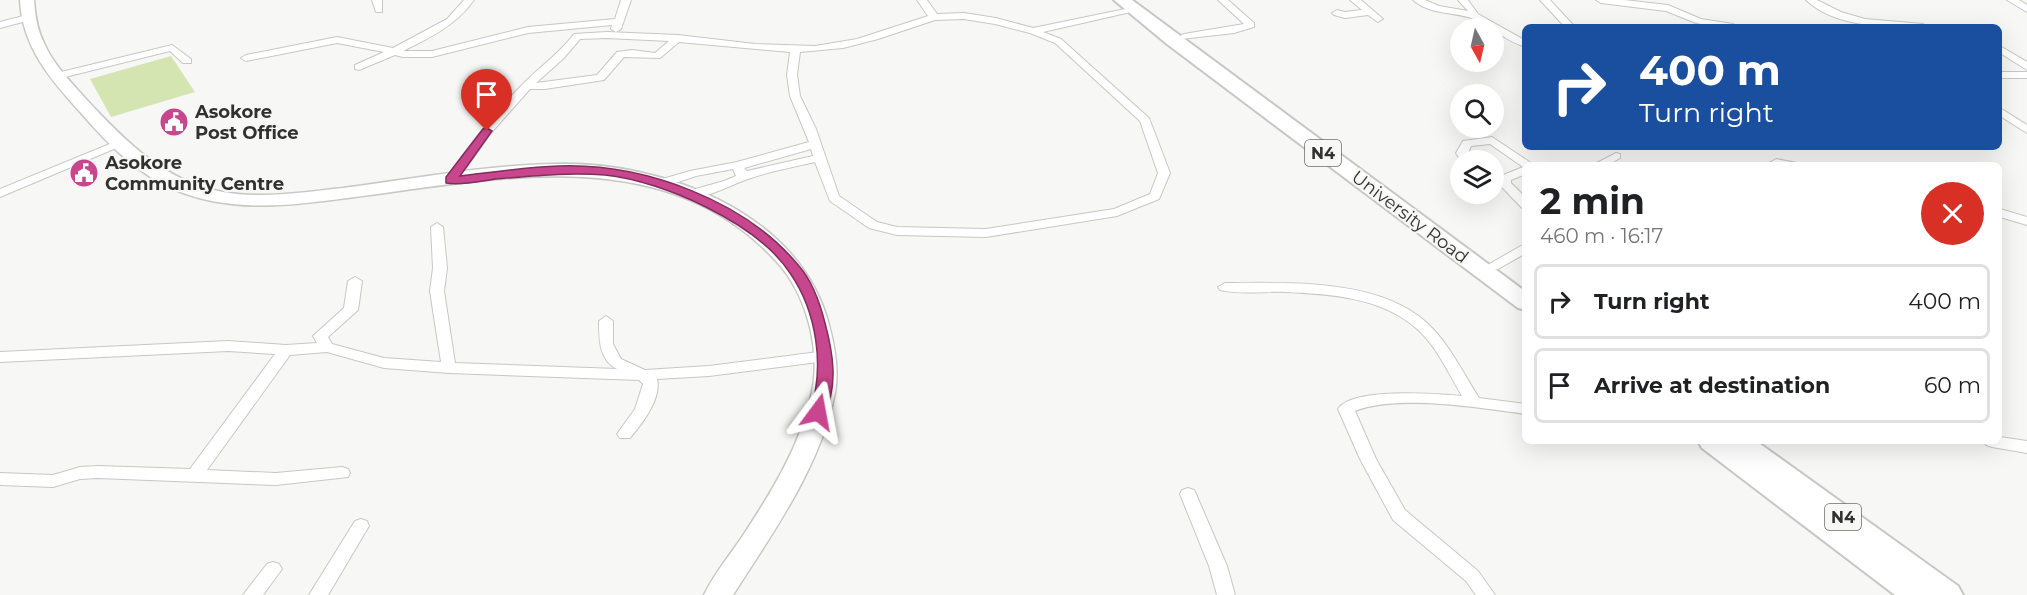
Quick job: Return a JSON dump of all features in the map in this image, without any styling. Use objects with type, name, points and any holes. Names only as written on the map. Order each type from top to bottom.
[{"type":"highway","name":"University Road","points":[[1130,3],[1184,37],[1209,63],[1426,213],[1493,266],[1522,284]]},
{"type":"highway","name":"University Road","points":[[1130,3],[1522,300]]},
{"type":"highway","name":"N4","points":[[1715,444],[1917,595]]},
{"type":"highway","name":"N4","points":[[1741,444],[1948,595]]},
{"type":"main road","points":[[27,9],[35,47],[57,76],[117,144],[160,178],[203,193],[242,200],[305,198],[531,171],[582,170],[678,190],[737,219],[795,268],[812,298],[826,356],[824,394],[806,447],[718,595]]},
{"type":"street","points":[[359,67],[394,51],[454,18],[465,9],[464,0]]},
{"type":"street","points":[[615,33],[626,0]]},
{"type":"street","points":[[922,0],[934,17]]},
{"type":"street","points":[[1184,37],[1234,30],[1251,24],[1223,0]]},
{"type":"street","points":[[1337,13],[1374,16],[1355,0]]},
{"type":"street","points":[[1418,0],[1446,12],[1473,15],[1512,40],[1522,43]]},
{"type":"street","points":[[1463,0],[1473,11],[1473,15]]},
{"type":"street","points":[[1545,0],[1567,24]]},
{"type":"street","points":[[1601,0],[1668,8],[1699,21],[1716,24]]},
{"type":"street","points":[[1668,8],[1682,0]]},
{"type":"street","points":[[1811,0],[1839,16],[1864,22],[1888,24]]},
{"type":"street","points":[[2012,0],[2027,9]]},
{"type":"street","points":[[1033,31],[1130,3]]},
{"type":"street","points":[[0,25],[27,9]]},
{"type":"street","points":[[577,36],[615,33],[796,48],[833,47],[934,17],[964,16],[1033,31],[1058,41],[1145,120],[1164,173],[1155,196],[1117,212],[986,233],[897,231],[873,225],[834,198],[795,96],[792,75],[796,48]]},
{"type":"street","points":[[246,58],[337,40],[403,54],[432,54],[528,30],[582,23],[618,22]]},
{"type":"street","points":[[451,180],[473,146],[527,86],[568,50],[582,23]]},
{"type":"street","points":[[527,86],[545,86],[600,78],[621,54],[656,58],[663,56],[678,38]]},
{"type":"street","points":[[57,76],[169,48],[174,48],[187,61]]},
{"type":"street","points":[[2002,51],[2027,67]]},
{"type":"street","points":[[2002,75],[2027,75]]},
{"type":"street","points":[[2002,112],[2027,130]]},
{"type":"street","points":[[1464,150],[1467,143],[1492,140],[1524,162]]},
{"type":"street","points":[[0,193],[117,144]]},
{"type":"street","points":[[678,190],[694,173],[738,165],[814,144]]},
{"type":"street","points":[[1605,162],[1616,156]]},
{"type":"street","points":[[678,190],[728,184],[747,175],[819,158]]},
{"type":"street","points":[[738,165],[740,173],[747,175]]},
{"type":"street","points":[[712,170],[714,178],[728,184]]},
{"type":"street","points":[[678,190],[712,170]]},
{"type":"street","points":[[1513,195],[1505,184],[1505,178],[1522,172]]},
{"type":"street","points":[[708,204],[723,192],[728,184]]},
{"type":"street","points":[[1504,189],[1522,202]]},
{"type":"street","points":[[2002,214],[2027,221]]},
{"type":"street","points":[[437,227],[440,268],[437,291],[449,368]]},
{"type":"street","points":[[1493,266],[1522,249]]},
{"type":"street","points":[[327,346],[320,336],[351,310],[355,281]]},
{"type":"street","points":[[1226,287],[1311,288],[1344,292],[1402,310],[1423,327],[1473,401]]},
{"type":"street","points":[[606,321],[606,344],[615,362],[643,375],[651,382],[650,392],[637,419],[626,434]]},
{"type":"street","points":[[0,357],[161,348],[228,346],[286,350],[327,346],[384,363],[449,368],[643,375],[709,371],[826,356]]},
{"type":"street","points":[[195,475],[286,350]]},
{"type":"street","points":[[1486,595],[1472,576],[1399,515],[1368,459],[1346,409],[1363,401],[1473,401],[1522,409]]},
{"type":"street","points":[[2002,443],[2027,447]]},
{"type":"street","points":[[0,479],[53,481],[80,473],[98,472],[276,479],[342,473]]},
{"type":"street","points":[[1188,494],[1218,566],[1226,595]]},
{"type":"street","points":[[318,595],[361,526]]},
{"type":"street","points":[[252,595],[273,569]]},
{"type":"green space","points":[[171,56],[195,92],[111,117],[90,79]]},
{"type":"place","name":"Asokore Post Office","points":[[174,122]]},
{"type":"place","name":"Asokore Community Centre","points":[[84,173]]},
{"type":"route","points":[[487,131],[473,146],[451,180],[560,169],[607,172],[645,179],[663,183],[737,219],[767,243],[795,268],[812,298],[826,356],[824,394],[818,412]]}]
